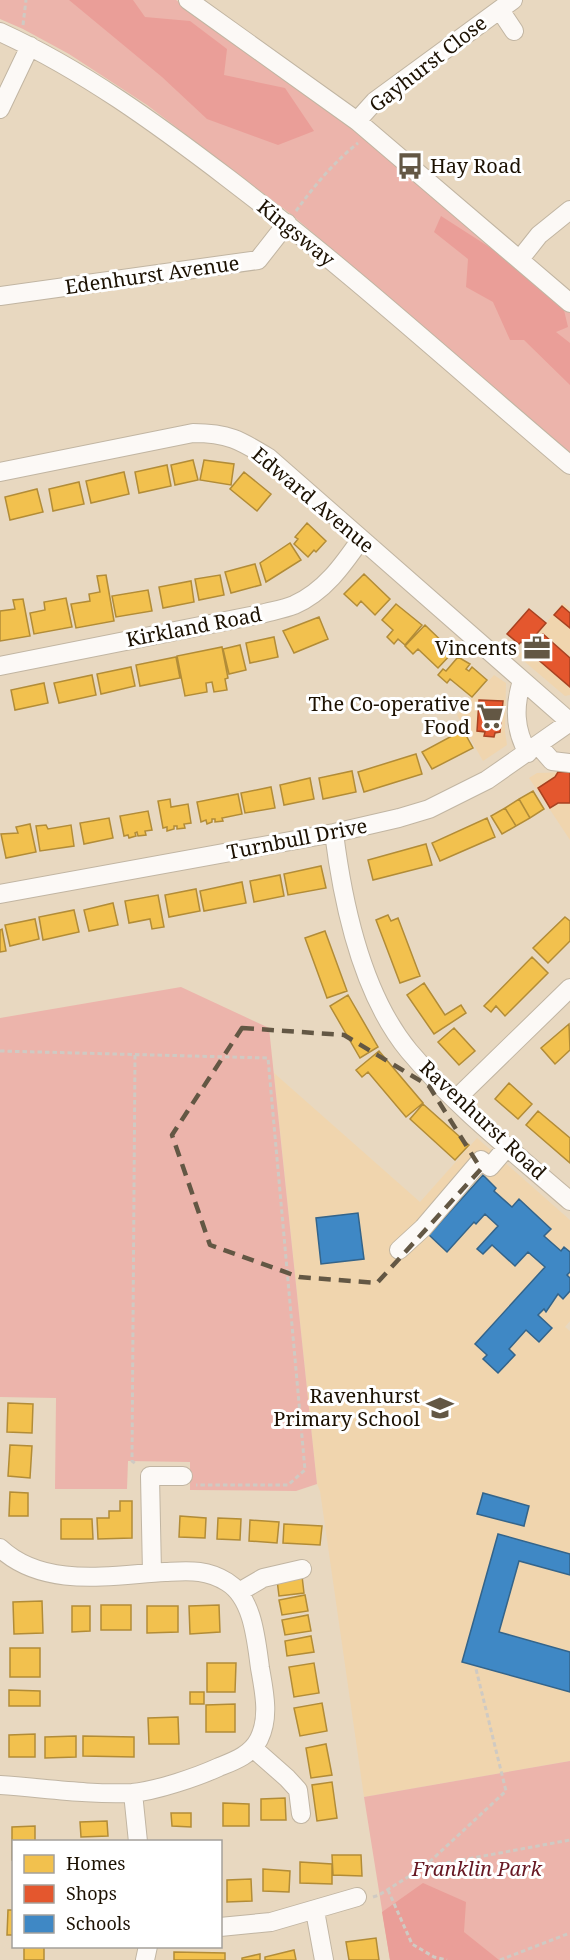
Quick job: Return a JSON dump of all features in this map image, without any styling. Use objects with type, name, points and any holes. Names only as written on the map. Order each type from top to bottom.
[{"type":"street","points":[[188,0],[364,126],[570,303]]},
{"type":"street","name":"Gayhurst Close","points":[[364,126],[375,101],[507,5],[514,31]]},
{"type":"street","name":"Kingsway","points":[[0,32],[90,81],[170,133],[287,223],[570,465]]},
{"type":"street","points":[[0,109],[25,44]]},
{"type":"street","points":[[520,259],[540,235],[570,210]]},
{"type":"street","name":"Edenhurst Avenue","points":[[0,296],[258,260],[287,223]]},
{"type":"street","name":"Edward Avenue","points":[[0,472],[193,433],[215,433],[237,439],[269,458],[570,722]]},
{"type":"street","name":"Kirkland Road","points":[[0,666],[261,614],[293,605],[317,591],[338,571],[362,539]]},
{"type":"street","points":[[522,681],[516,698],[515,714],[523,744],[552,761],[570,763]]},
{"type":"street","name":"Turnbull Drive","points":[[0,894],[334,833],[429,809],[488,780],[570,722]]},
{"type":"street","name":"Ravenhurst Road","points":[[334,833],[340,882],[364,969],[379,1003],[408,1050],[455,1100],[570,1200]]},
{"type":"street","points":[[455,1100],[570,988]]},
{"type":"street","points":[[399,1250],[423,1228],[481,1160],[490,1167],[508,1146]]},
{"type":"street","points":[[152,1573],[150,1476],[183,1476]]},
{"type":"street","points":[[0,1785],[58,1791],[133,1792],[197,1777],[244,1756],[253,1748],[260,1738],[266,1707],[252,1622],[239,1592],[228,1582],[208,1572],[152,1573],[102,1578],[51,1573],[3,1558]]},
{"type":"street","points":[[239,1592],[263,1578],[302,1569]]},
{"type":"street","points":[[253,1748],[298,1790],[301,1814]]},
{"type":"street","points":[[133,1792],[138,1840]]},
{"type":"street","points":[[222,1927],[271,1922],[357,1897]]},
{"type":"street","points":[[315,1911],[324,1960]]},
{"type":"path","points":[[25,44],[23,29],[26,0]]},
{"type":"path","points":[[287,223],[313,187],[345,153],[364,126]]},
{"type":"path","points":[[0,1051],[268,1058],[305,1470],[288,1485],[190,1485],[183,1476]]},
{"type":"path","points":[[135,1055],[132,1461],[150,1476]]},
{"type":"path","points":[[357,1897],[366,1899],[379,1895],[424,1867],[506,1791],[476,1669]]},
{"type":"path","points":[[424,1867],[570,1840]]},
{"type":"path","points":[[388,1890],[412,1944],[434,1957],[447,1960]]},
{"type":"path","points":[[500,1960],[570,1933]]},
{"type":"highlighted area","points":[[242,1028],[344,1035],[429,1086],[481,1169],[377,1283],[299,1277],[210,1245],[172,1135]]},
{"type":"shaded area","points":[[69,0],[133,0],[145,17],[190,21],[227,49],[224,75],[285,88],[314,131],[278,145],[207,119],[162,77]]},
{"type":"shaded area","points":[[441,216],[525,270],[563,306],[568,327],[556,332],[570,343],[570,385],[524,340],[510,340],[493,302],[466,287],[468,259],[434,232]]},
{"type":"shaded area","points":[[563,603],[570,609],[570,695],[565,696],[518,656]]},
{"type":"shaded area","points":[[494,675],[506,683],[507,745],[483,761],[457,715]]},
{"type":"shaded area","points":[[570,772],[570,840],[529,778],[537,773]]},
{"type":"shaded area","name":"Ravenhurst Primary School","points":[[274,1073],[420,1202],[477,1138],[570,1220],[570,1321],[565,1327],[570,1331],[570,1761],[364,1797],[320,1491],[317,1484]]},
{"type":"shaded area","points":[[423,1883],[466,1902],[464,1932],[499,1960],[390,1960],[382,1912]]},
{"type":"green space","points":[[0,0],[176,0],[282,70],[525,270],[570,313],[570,453],[292,215],[147,105],[69,54],[0,19]]},
{"type":"green space","points":[[181,987],[269,1028],[317,1484],[296,1491],[190,1490],[190,1462],[128,1461],[127,1489],[55,1489],[56,1398],[0,1397],[0,1018]]},
{"type":"green space","name":"Franklin Park","points":[[570,1761],[570,1960],[390,1960],[364,1797]]},
{"type":"building: Homes","points":[[193,460],[198,480],[175,485],[171,465]]},
{"type":"building: Homes","points":[[204,460],[234,464],[231,485],[200,480]]},
{"type":"building: Homes","points":[[167,465],[171,486],[139,493],[135,472]]},
{"type":"building: Homes","points":[[124,472],[129,494],[91,503],[86,481]]},
{"type":"building: Homes","points":[[244,472],[271,494],[257,511],[230,489]]},
{"type":"building: Homes","points":[[79,482],[84,504],[53,511],[49,489]]},
{"type":"building: Homes","points":[[37,489],[43,512],[10,520],[5,497]]},
{"type":"building: Homes","points":[[307,523],[326,541],[308,557],[294,544],[298,539],[295,537]]},
{"type":"building: Homes","points":[[290,543],[301,560],[266,582],[260,563]]},
{"type":"building: Homes","points":[[255,564],[261,585],[231,593],[225,572]]},
{"type":"building: Homes","points":[[364,574],[390,599],[375,615],[361,601],[357,606],[344,594]]},
{"type":"building: Homes","points":[[106,575],[114,621],[76,628],[71,604],[90,601],[89,594],[100,592],[97,576]]},
{"type":"building: Homes","points":[[220,575],[224,595],[199,600],[195,579]]},
{"type":"building: Homes","points":[[191,581],[194,602],[163,608],[159,587]]},
{"type":"building: Homes","points":[[148,590],[152,611],[116,617],[112,596]]},
{"type":"building: Homes","points":[[66,598],[72,627],[34,634],[30,613],[45,610],[44,602]]},
{"type":"building: Homes","points":[[23,599],[30,636],[0,641],[0,611],[15,609],[13,600]]},
{"type":"building: Homes","points":[[396,604],[422,625],[405,645],[398,639],[394,644],[387,637],[393,630],[382,620]]},
{"type":"building: Homes","points":[[319,617],[328,639],[294,653],[283,631]]},
{"type":"building: Homes","points":[[425,625],[453,652],[438,668],[418,649],[413,654],[405,646]]},
{"type":"building: Homes","points":[[274,637],[278,657],[250,663],[246,643]]},
{"type":"building: Homes","points":[[240,645],[246,670],[229,674],[223,649]]},
{"type":"building: Homes","points":[[222,647],[228,678],[225,679],[227,690],[214,692],[212,682],[206,683],[207,692],[185,696],[177,656]]},
{"type":"building: Homes","points":[[176,657],[180,678],[140,686],[136,665]]},
{"type":"building: Homes","points":[[458,657],[470,664],[466,669],[469,671],[472,667],[487,680],[472,697],[450,679],[447,683],[438,675],[443,669],[446,671]]},
{"type":"building: Homes","points":[[131,667],[135,686],[101,694],[97,674]]},
{"type":"building: Homes","points":[[92,675],[96,695],[59,703],[54,683]]},
{"type":"building: Homes","points":[[44,683],[48,703],[15,710],[11,690]]},
{"type":"building: Homes","points":[[463,730],[473,748],[432,769],[422,752]]},
{"type":"building: Homes","points":[[416,754],[422,774],[364,792],[358,772]]},
{"type":"building: Homes","points":[[352,771],[356,792],[323,799],[319,778]]},
{"type":"building: Homes","points":[[310,778],[314,799],[284,805],[280,785]]},
{"type":"building: Homes","points":[[271,787],[275,808],[245,813],[241,793]]},
{"type":"building: Homes","points":[[533,791],[544,809],[530,818],[519,799]]},
{"type":"building: Homes","points":[[238,794],[242,814],[222,818],[223,821],[215,822],[215,819],[212,819],[212,822],[207,824],[206,820],[201,822],[197,802]]},
{"type":"building: Homes","points":[[170,799],[171,807],[188,804],[191,823],[184,824],[185,828],[177,829],[177,826],[174,826],[174,829],[167,831],[167,827],[163,828],[158,801]]},
{"type":"building: Homes","points":[[519,799],[530,818],[516,826],[505,808]]},
{"type":"building: Homes","points":[[505,808],[516,826],[502,834],[491,816]]},
{"type":"building: Homes","points":[[148,811],[152,830],[145,831],[146,835],[138,836],[137,832],[136,836],[129,838],[128,835],[124,836],[120,816]]},
{"type":"building: Homes","points":[[109,818],[113,838],[84,844],[80,823]]},
{"type":"building: Homes","points":[[487,818],[495,837],[440,861],[432,843]]},
{"type":"building: Homes","points":[[30,824],[36,852],[6,858],[1,834],[18,833],[16,827]]},
{"type":"building: Homes","points":[[46,825],[48,829],[71,825],[74,846],[40,851],[36,826]]},
{"type":"building: Homes","points":[[426,844],[432,865],[373,880],[368,860]]},
{"type":"building: Homes","points":[[321,866],[326,888],[288,895],[284,874]]},
{"type":"building: Homes","points":[[280,875],[284,896],[254,902],[250,881]]},
{"type":"building: Homes","points":[[242,882],[246,903],[204,911],[200,891]]},
{"type":"building: Homes","points":[[196,889],[200,911],[169,917],[165,895]]},
{"type":"building: Homes","points":[[158,895],[164,927],[152,929],[150,919],[129,923],[125,901]]},
{"type":"building: Homes","points":[[113,903],[118,925],[89,931],[84,910]]},
{"type":"building: Homes","points":[[74,910],[79,932],[43,940],[39,917]]},
{"type":"building: Homes","points":[[388,915],[391,921],[398,918],[420,976],[400,983],[376,920]]},
{"type":"building: Homes","points":[[565,917],[570,921],[570,941],[548,963],[533,948]]},
{"type":"building: Homes","points":[[35,919],[39,939],[10,946],[5,925]]},
{"type":"building: Homes","points":[[2,929],[6,951],[0,952],[0,930]]},
{"type":"building: Homes","points":[[325,931],[347,991],[327,998],[305,938]]},
{"type":"building: Homes","points":[[532,957],[548,973],[505,1016],[496,1006],[491,1012],[484,1006]]},
{"type":"building: Homes","points":[[424,983],[445,1015],[461,1005],[466,1013],[434,1034],[407,995]]},
{"type":"building: Homes","points":[[348,995],[378,1047],[360,1058],[330,1006]]},
{"type":"building: Homes","points":[[569,1024],[570,1050],[555,1064],[541,1048]]},
{"type":"building: Homes","points":[[454,1028],[475,1051],[459,1065],[438,1042]]},
{"type":"building: Homes","points":[[379,1051],[423,1103],[406,1117],[368,1072],[362,1077],[356,1070]]},
{"type":"building: Homes","points":[[509,1083],[532,1104],[518,1119],[495,1099]]},
{"type":"building: Homes","points":[[423,1104],[469,1145],[455,1160],[410,1119]]},
{"type":"building: Homes","points":[[538,1111],[570,1138],[570,1163],[526,1125]]},
{"type":"building: Homes","points":[[8,1403],[33,1404],[32,1433],[7,1432]]},
{"type":"building: Homes","points":[[10,1445],[32,1446],[30,1478],[8,1476]]},
{"type":"building: Homes","points":[[10,1492],[28,1493],[28,1516],[9,1516]]},
{"type":"building: Homes","points":[[120,1501],[132,1501],[132,1538],[98,1539],[97,1518],[109,1518],[109,1511],[120,1511]]},
{"type":"building: Homes","points":[[180,1516],[206,1518],[205,1538],[179,1537]]},
{"type":"building: Homes","points":[[218,1518],[241,1519],[240,1540],[217,1539]]},
{"type":"building: Homes","points":[[61,1519],[92,1519],[93,1539],[61,1539]]},
{"type":"building: Homes","points":[[250,1520],[279,1522],[277,1543],[249,1541]]},
{"type":"building: Homes","points":[[284,1524],[322,1526],[320,1545],[283,1543]]},
{"type":"building: Homes","points":[[302,1576],[304,1593],[279,1596],[277,1580]]},
{"type":"building: Homes","points":[[305,1595],[308,1611],[282,1615],[279,1600]]},
{"type":"building: Homes","points":[[42,1601],[43,1633],[14,1634],[13,1602]]},
{"type":"building: Homes","points":[[101,1605],[131,1605],[131,1630],[101,1630]]},
{"type":"building: Homes","points":[[219,1605],[220,1632],[190,1634],[189,1606]]},
{"type":"building: Homes","points":[[72,1606],[90,1606],[90,1631],[72,1632]]},
{"type":"building: Homes","points":[[147,1606],[178,1606],[178,1632],[147,1633]]},
{"type":"building: Homes","points":[[308,1615],[311,1631],[285,1635],[282,1620]]},
{"type":"building: Homes","points":[[311,1636],[314,1652],[287,1656],[285,1641]]},
{"type":"building: Homes","points":[[10,1648],[40,1648],[40,1677],[10,1677]]},
{"type":"building: Homes","points":[[207,1663],[236,1663],[235,1692],[207,1692]]},
{"type":"building: Homes","points":[[314,1663],[319,1693],[294,1697],[289,1667]]},
{"type":"building: Homes","points":[[9,1690],[40,1691],[40,1706],[9,1706]]},
{"type":"building: Homes","points":[[190,1692],[204,1692],[204,1704],[190,1704]]},
{"type":"building: Homes","points":[[322,1703],[327,1731],[300,1736],[294,1708]]},
{"type":"building: Homes","points":[[235,1704],[235,1732],[206,1732],[206,1705]]},
{"type":"building: Homes","points":[[178,1717],[179,1744],[149,1744],[148,1718]]},
{"type":"building: Homes","points":[[35,1734],[35,1757],[9,1757],[9,1735]]},
{"type":"building: Homes","points":[[76,1736],[76,1757],[45,1758],[45,1737]]},
{"type":"building: Homes","points":[[83,1736],[134,1737],[134,1757],[83,1756]]},
{"type":"building: Homes","points":[[326,1744],[332,1775],[311,1778],[306,1748]]},
{"type":"building: Homes","points":[[332,1782],[337,1818],[317,1821],[312,1785]]},
{"type":"building: Homes","points":[[285,1798],[286,1820],[261,1820],[261,1799]]},
{"type":"building: Homes","points":[[223,1803],[249,1804],[249,1826],[223,1826]]},
{"type":"building: Homes","points":[[171,1813],[191,1813],[191,1827],[172,1826]]},
{"type":"building: Homes","points":[[107,1821],[108,1836],[81,1837],[80,1822]]},
{"type":"building: Homes","points":[[35,1826],[35,1840],[12,1840],[12,1827]]},
{"type":"building: Homes","points":[[332,1855],[361,1855],[362,1876],[333,1875]]},
{"type":"building: Homes","points":[[300,1862],[332,1864],[332,1884],[300,1883]]},
{"type":"building: Homes","points":[[263,1869],[290,1871],[289,1892],[263,1891]]},
{"type":"building: Homes","points":[[251,1879],[252,1901],[227,1902],[227,1880]]},
{"type":"building: Homes","points":[[8,1910],[12,1910],[12,1935],[7,1935]]},
{"type":"building: Homes","points":[[376,1938],[379,1960],[349,1960],[346,1942]]},
{"type":"building: Homes","points":[[24,1948],[44,1948],[44,1960],[24,1960]]},
{"type":"building: Homes","points":[[294,1950],[296,1960],[265,1960],[265,1957]]},
{"type":"building: Homes","points":[[174,1952],[225,1953],[225,1960],[174,1960]]},
{"type":"building: Homes","points":[[260,1954],[260,1960],[242,1960],[242,1958]]},
{"type":"building: Shops","points":[[562,606],[570,613],[570,628],[554,615]]},
{"type":"building: Shops","points":[[529,609],[546,623],[526,646],[521,642],[519,644],[507,634]]},
{"type":"building: Shops","points":[[543,634],[570,658],[570,687],[528,651]]},
{"type":"building: Shops","name":"The Co-operative Food","points":[[479,700],[503,701],[500,732],[495,733],[494,737],[484,736],[485,732],[477,731]]},
{"type":"building: Shops","points":[[558,772],[570,772],[570,803],[558,803],[550,808],[538,788],[555,777]]},
{"type":"building: Schools","points":[[483,1175],[496,1188],[494,1191],[512,1207],[519,1199],[551,1229],[544,1236],[561,1251],[564,1247],[570,1252],[570,1272],[567,1275],[570,1278],[570,1291],[563,1299],[558,1294],[546,1312],[544,1309],[538,1315],[552,1328],[539,1342],[526,1330],[509,1349],[515,1355],[498,1373],[483,1359],[487,1355],[475,1344],[545,1267],[528,1252],[515,1266],[492,1245],[483,1254],[477,1249],[498,1226],[485,1214],[476,1224],[474,1222],[447,1252],[429,1235]]},
{"type":"building: Schools","points":[[358,1213],[364,1259],[321,1264],[316,1218]]},
{"type":"building: Schools","points":[[483,1493],[529,1506],[524,1526],[477,1514]]},
{"type":"building: Schools","points":[[498,1534],[570,1554],[570,1575],[519,1561],[499,1632],[570,1652],[570,1692],[462,1662]]},
{"type":"place","name":"Hay Road","points":[[410,166]]},
{"type":"place","name":"Vincents","points":[[537,648]]},
{"type":"place","name":"The Co-operative Food","points":[[490,716]]},
{"type":"place","name":"Ravenhurst Primary School","points":[[440,1408]]}]
